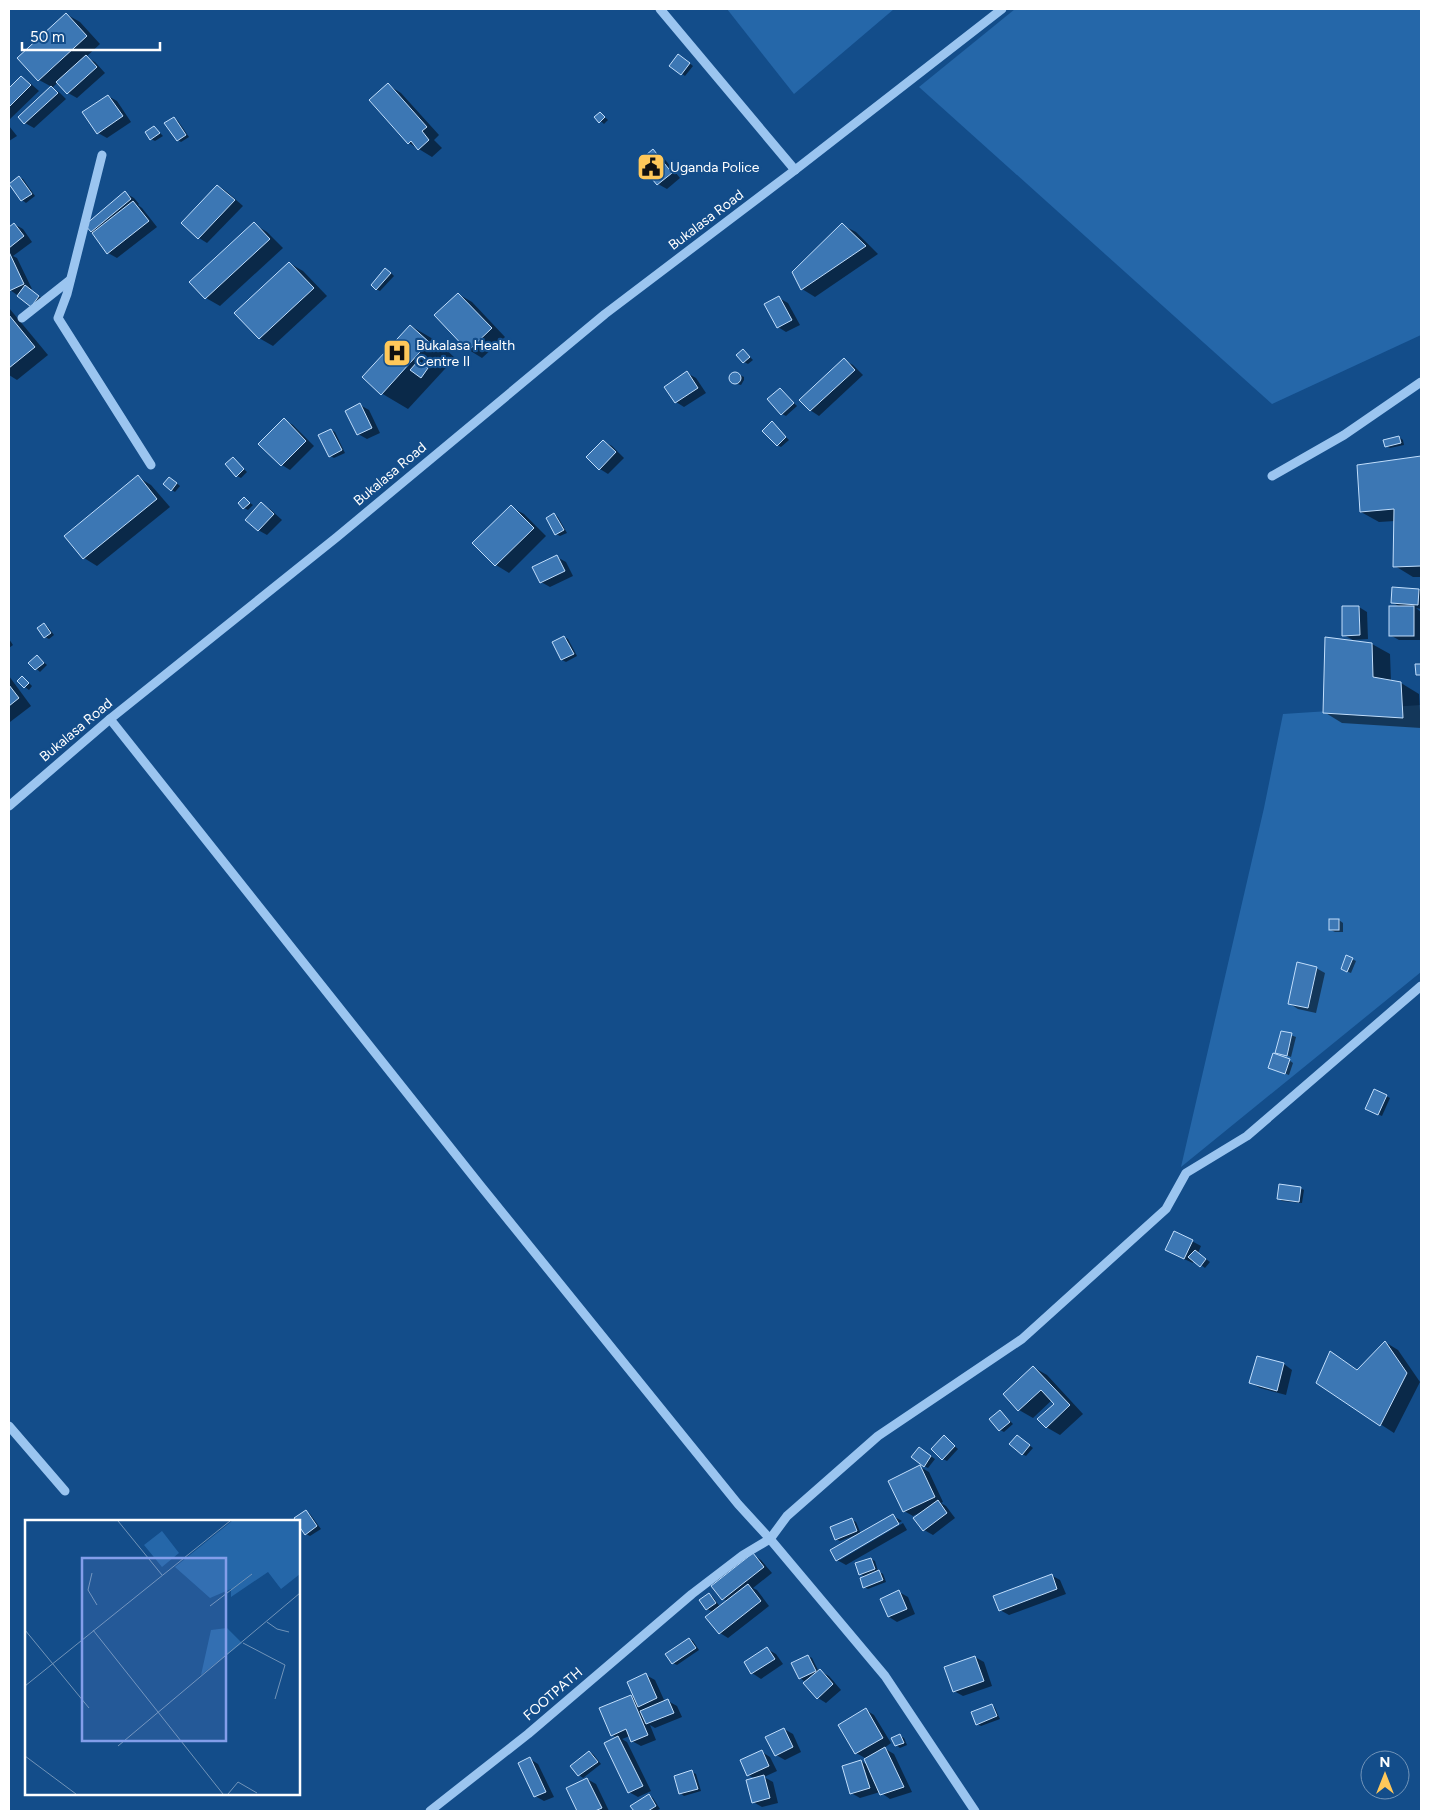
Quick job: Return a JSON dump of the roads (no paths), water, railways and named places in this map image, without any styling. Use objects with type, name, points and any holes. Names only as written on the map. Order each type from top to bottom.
[{"type":"street","points":[[660,9],[795,170]]},
{"type":"street","name":"Bukalasa Road","points":[[9,806],[110,719],[337,536],[605,314],[795,170],[1002,9]]},
{"type":"street","points":[[102,155],[70,280],[58,318],[151,465]]},
{"type":"street","points":[[22,318],[70,280]]},
{"type":"street","points":[[1272,476],[1344,435],[1421,382]]},
{"type":"street","points":[[110,719],[480,1185],[732,1497],[770,1539],[885,1676],[975,1811]]},
{"type":"street","points":[[770,1539],[787,1516],[878,1436],[1022,1339],[1166,1210],[1186,1173],[1247,1136],[1421,986]]},
{"type":"street","points":[[9,1426],[65,1491]]},
{"type":"street","name":"FOOTPATH","points":[[430,1811],[528,1734],[692,1594],[743,1555],[770,1539]]},
{"type":"place","name":"Uganda Police","points":[[651,167]]},
{"type":"place","name":"Bukalasa Health Centre II","points":[[397,353]]}]
